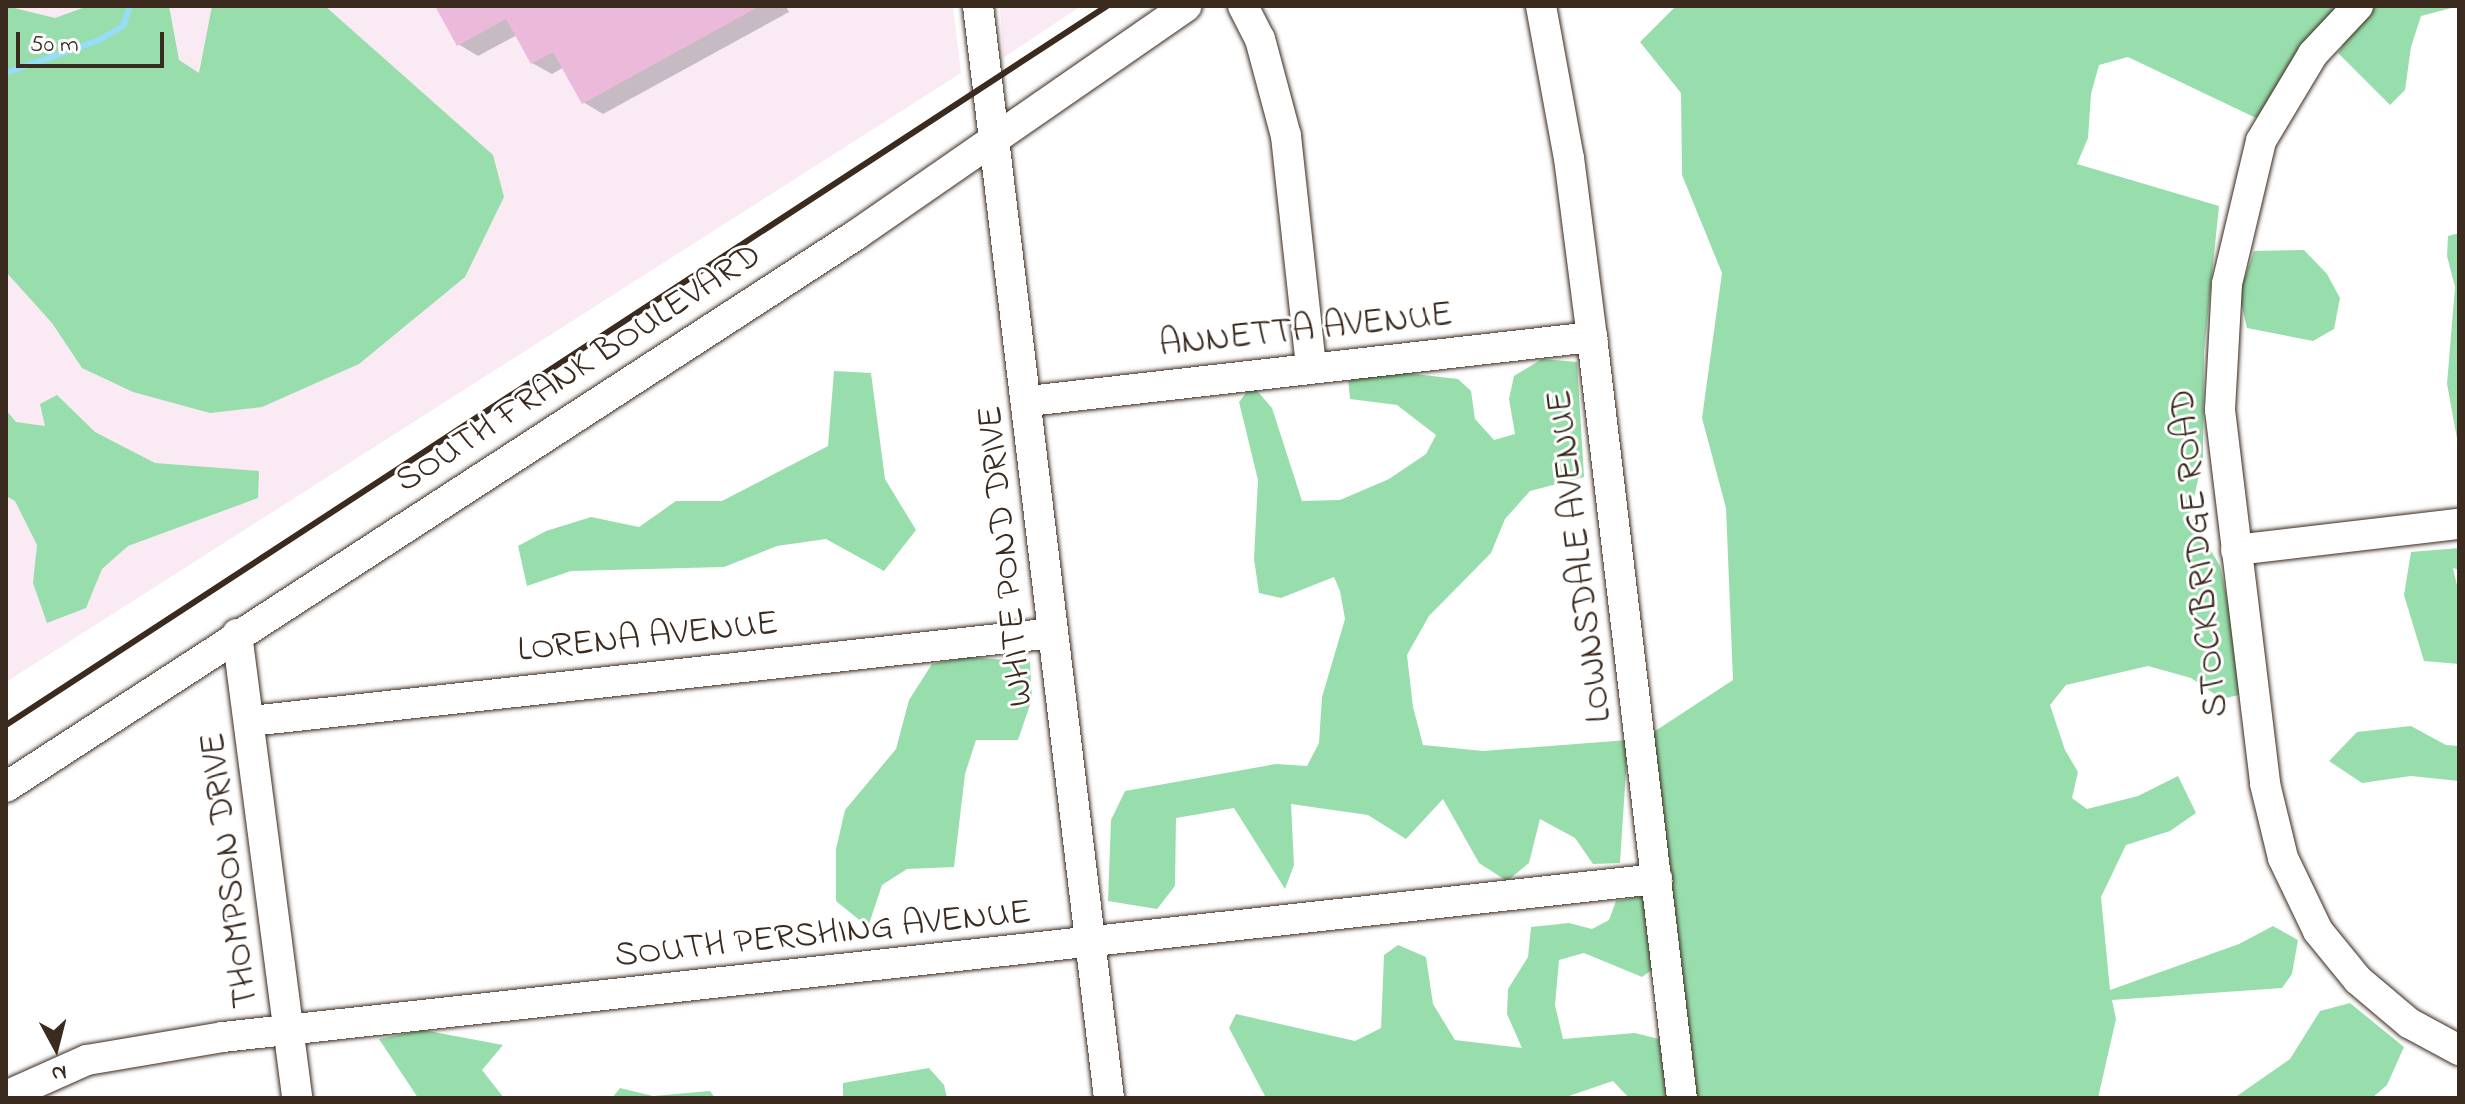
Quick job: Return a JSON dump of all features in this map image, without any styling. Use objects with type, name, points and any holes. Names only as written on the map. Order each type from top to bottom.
[{"type":"street","name":"WHITE POND DRIVE","points":[[978,6],[1029,401],[1053,633],[1109,1098]]},
{"type":"street","name":"SOUTH FRANK BOULEVARD","points":[[6,787],[237,634],[856,235],[1187,6]]},
{"type":"street","points":[[1243,6],[1260,39],[1286,136],[1311,368]]},
{"type":"street","name":"LOWNSDALE AVENUE","points":[[1541,6],[1567,144],[1592,337],[1682,1098]]},
{"type":"street","name":"STOCKBRIDGE ROAD","points":[[2358,6],[2313,54],[2281,102],[2246,189],[2221,349],[2220,410],[2265,784],[2289,873],[2318,931],[2358,980],[2409,1023],[2459,1050]]},
{"type":"street","name":"ANNETTA AVENUE","points":[[1029,401],[1592,337]]},
{"type":"street","points":[[2236,550],[2459,524]]},
{"type":"street","name":"LORENA AVENUE","points":[[251,721],[1053,633]]},
{"type":"street","name":"THOMPSON DRIVE","points":[[237,634],[251,721],[297,1098]]},
{"type":"street","name":"SOUTH PERSHING AVENUE","points":[[6,1096],[43,1077],[117,1053],[289,1031],[1657,879]]},
{"type":"shaded area","points":[[6,6],[953,6],[961,73],[6,682]]},
{"type":"shaded area","points":[[1000,6],[1081,6],[1003,58]]},
{"type":"green space","points":[[6,6],[55,18],[88,6],[169,6],[179,60],[199,73],[212,6],[325,6],[493,155],[504,197],[465,277],[359,364],[262,407],[210,413],[133,392],[82,368],[52,323],[6,272]]},
{"type":"green space","points":[[1676,6],[2345,6],[2256,118],[2128,57],[2099,65],[2091,94],[2088,138],[2077,164],[2219,206],[2204,352],[2203,458],[2190,515],[2220,566],[2247,693],[2222,699],[2191,678],[2148,666],[2066,685],[2050,705],[2065,750],[2078,772],[2072,798],[2087,809],[2138,796],[2178,776],[2196,813],[2170,831],[2126,845],[2101,897],[2110,990],[2239,944],[2273,926],[2298,940],[2292,974],[2282,988],[2112,1000],[2116,1019],[2098,1098],[1693,1098],[1649,735],[1733,680],[1726,508],[1702,418],[1722,273],[1682,175],[1681,93],[1640,42]]},
{"type":"green space","points":[[2368,6],[2459,6],[2421,16],[2411,47],[2405,90],[2390,105],[2338,53]]},
{"type":"green space","points":[[2459,233],[2459,449],[2447,384],[2455,287],[2447,256],[2448,236]]},
{"type":"green space","points":[[2304,250],[2327,274],[2340,298],[2334,329],[2313,341],[2247,328],[2239,294],[2254,251]]},
{"type":"green space","points":[[1542,359],[1577,362],[1584,477],[1530,491],[1505,519],[1491,553],[1429,616],[1407,655],[1413,707],[1423,745],[1483,751],[1628,740],[1620,863],[1593,864],[1575,838],[1540,819],[1529,863],[1507,881],[1479,863],[1443,799],[1406,839],[1368,815],[1291,804],[1294,865],[1285,889],[1234,808],[1176,818],[1175,886],[1157,909],[1108,901],[1111,820],[1125,791],[1276,764],[1307,766],[1319,743],[1322,697],[1345,619],[1340,591],[1334,577],[1281,598],[1259,593],[1254,559],[1258,480],[1239,402],[1252,385],[1272,408],[1302,501],[1340,500],[1389,479],[1426,454],[1436,435],[1397,405],[1350,399],[1348,378],[1406,373],[1458,379],[1471,391],[1475,419],[1494,440],[1515,434],[1509,399],[1514,376]]},
{"type":"green space","points":[[834,371],[871,373],[885,479],[916,530],[884,571],[826,539],[777,546],[724,567],[571,571],[527,586],[518,546],[546,531],[591,517],[639,527],[676,501],[722,501],[828,446]]},
{"type":"green space","points":[[57,395],[95,432],[155,463],[259,471],[258,498],[128,546],[102,569],[86,608],[47,623],[33,583],[37,545],[15,501],[6,496],[6,410],[16,422],[45,426],[40,404]]},
{"type":"green space","points":[[2459,548],[2459,570],[2453,568],[2459,594],[2459,664],[2424,661],[2404,595],[2411,552]]},
{"type":"green space","points":[[969,657],[1030,662],[1032,699],[1018,740],[976,740],[965,774],[954,867],[907,869],[882,885],[868,927],[836,901],[836,849],[845,810],[896,749],[909,700],[932,664]]},
{"type":"green space","points":[[2411,726],[2446,745],[2459,746],[2459,781],[2411,776],[2362,783],[2329,761],[2357,732]]},
{"type":"green space","points":[[1649,895],[1657,966],[1642,977],[1584,953],[1559,960],[1555,1005],[1563,1039],[1635,1033],[1659,1039],[1676,1098],[1629,1098],[1613,1081],[1563,1098],[1266,1098],[1229,1028],[1236,1014],[1355,1041],[1381,1028],[1384,955],[1398,945],[1426,957],[1433,1004],[1455,1040],[1522,1048],[1507,1014],[1508,989],[1528,957],[1531,927],[1569,923],[1592,929],[1609,920],[1616,901]]},
{"type":"green space","points":[[2350,1003],[2404,1047],[2387,1085],[2372,1098],[2234,1098],[2290,1059],[2320,1011]]},
{"type":"green space","points":[[423,1030],[503,1045],[482,1070],[504,1098],[418,1098],[379,1039]]},
{"type":"green space","points":[[929,1068],[944,1085],[947,1098],[843,1098],[843,1083]]},
{"type":"green space","points":[[620,1088],[653,1096],[710,1091],[715,1098],[612,1098]]},
{"type":"building","points":[[435,6],[760,6],[582,104],[553,52],[531,64],[506,19],[457,46]]},
{"type":"waterway","points":[[6,73],[99,40],[123,26],[130,6]]},
{"type":"railway","points":[[6,725],[1107,6]]}]
